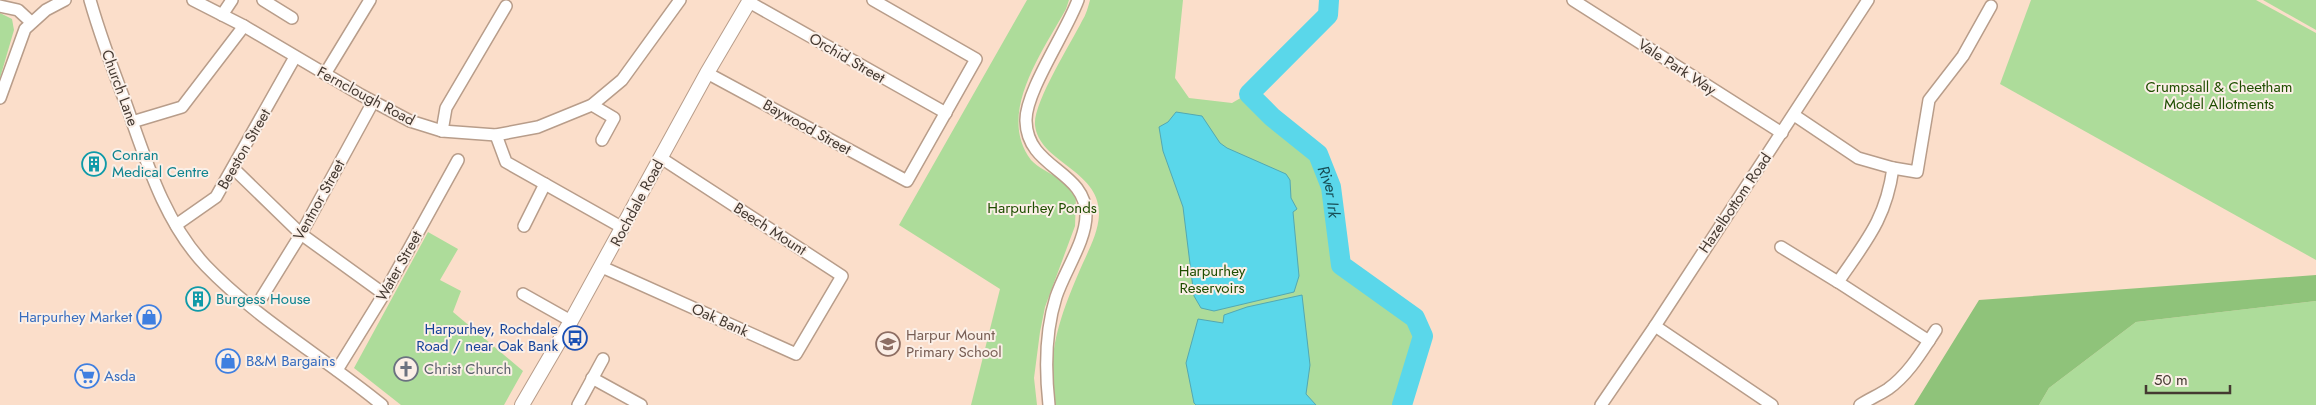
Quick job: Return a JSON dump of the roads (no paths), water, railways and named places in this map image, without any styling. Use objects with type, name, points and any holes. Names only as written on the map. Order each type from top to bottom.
[{"type":"main road","name":"Rochdale Road","points":[[522,405],[571,322],[707,73],[750,1]]},
{"type":"street","points":[[0,98],[21,36],[31,22],[65,0]]},
{"type":"street","name":"Church Lane","points":[[90,0],[152,176],[176,226],[189,246],[207,267],[244,300],[382,405]]},
{"type":"street","name":"Fernclough Road","points":[[193,0],[244,26],[373,102],[410,121],[442,130],[496,135],[538,127],[592,105],[622,80],[680,0]]},
{"type":"street","points":[[222,15],[232,0]]},
{"type":"street","points":[[263,0],[292,18]]},
{"type":"street","points":[[325,74],[370,0]]},
{"type":"street","points":[[873,0],[976,59],[946,113]]},
{"type":"street","points":[[1049,405],[1046,380],[1048,330],[1056,296],[1084,230],[1086,216],[1084,201],[1077,186],[1040,156],[1030,140],[1026,120],[1032,95],[1071,19],[1078,0]]},
{"type":"street","name":"Vale Park Way","points":[[1573,0],[1782,133]]},
{"type":"street","name":"Hazelbottom Road","points":[[1601,405],[1655,326],[1868,0]]},
{"type":"street","name":"Orchid Street","points":[[750,1],[946,113]]},
{"type":"street","points":[[0,6],[18,10],[31,22]]},
{"type":"street","points":[[442,130],[446,108],[506,6]]},
{"type":"street","points":[[1794,115],[1858,158],[1893,168],[1918,172],[1929,100],[1963,56],[1991,6]]},
{"type":"street","points":[[132,122],[182,107],[244,26]]},
{"type":"street","name":"Beeston Street","points":[[176,226],[216,197],[295,57]]},
{"type":"street","name":"Baywood Street","points":[[707,73],[907,181],[946,113]]},
{"type":"street","name":"Ventnor Street","points":[[262,297],[301,234],[373,102]]},
{"type":"street","points":[[592,105],[614,118],[602,140]]},
{"type":"street","points":[[496,135],[506,162],[623,228]]},
{"type":"street","name":"Beech Mount","points":[[661,158],[842,276],[820,315]]},
{"type":"street","name":"Water Street","points":[[338,370],[384,294],[458,160]]},
{"type":"street","points":[[233,168],[301,234],[384,294]]},
{"type":"street","points":[[1838,282],[1880,218],[1893,168]]},
{"type":"street","points":[[524,226],[545,184]]},
{"type":"street","points":[[1781,247],[1929,341]]},
{"type":"street","name":"Oak Bank","points":[[602,266],[796,354],[820,315]]},
{"type":"street","points":[[522,294],[571,322]]},
{"type":"street","points":[[1655,326],[1772,405]]},
{"type":"street","points":[[1860,405],[1888,389],[1901,378],[1921,354],[1936,330]]},
{"type":"street","points":[[578,405],[603,359]]},
{"type":"street","points":[[592,378],[641,405]]},
{"type":"water","points":[[1176,112],[1202,116],[1220,143],[1227,148],[1286,174],[1290,180],[1291,198],[1297,209],[1293,212],[1299,276],[1294,292],[1214,311],[1201,308],[1194,296],[1183,207],[1163,151],[1159,127],[1168,122]]},
{"type":"water","points":[[1302,295],[1310,365],[1306,394],[1316,405],[1196,405],[1186,363],[1198,319],[1223,323],[1224,315],[1247,307]]},
{"type":"waterway","name":"River Irk","points":[[1329,0],[1328,15],[1249,94],[1272,117],[1318,154],[1331,187],[1341,265],[1415,318],[1423,336],[1402,405]]},
{"type":"place","name":"Conran Medical Centre","points":[[94,164]]},
{"type":"place","name":"Burgess House","points":[[198,299]]},
{"type":"place","name":"Harpurhey Market","points":[[149,317]]},
{"type":"place","name":"Harpurhey, Rochdale Road / near Oak Bank","points":[[575,338]]},
{"type":"place","name":"Harpur Mount Primary School","points":[[888,344]]},
{"type":"place","name":"B&M Bargains","points":[[228,361]]},
{"type":"place","name":"Christ Church","points":[[406,369]]},
{"type":"place","name":"Asda","points":[[87,376]]},
{"type":"park label","name":"Crumpsall & Cheetham Model Allotments","points":[[2219,96]]},
{"type":"park label","name":"Harpurhey Ponds","points":[[1042,208]]},
{"type":"park label","name":"Harpurhey Reservoirs","points":[[1212,280]]}]
